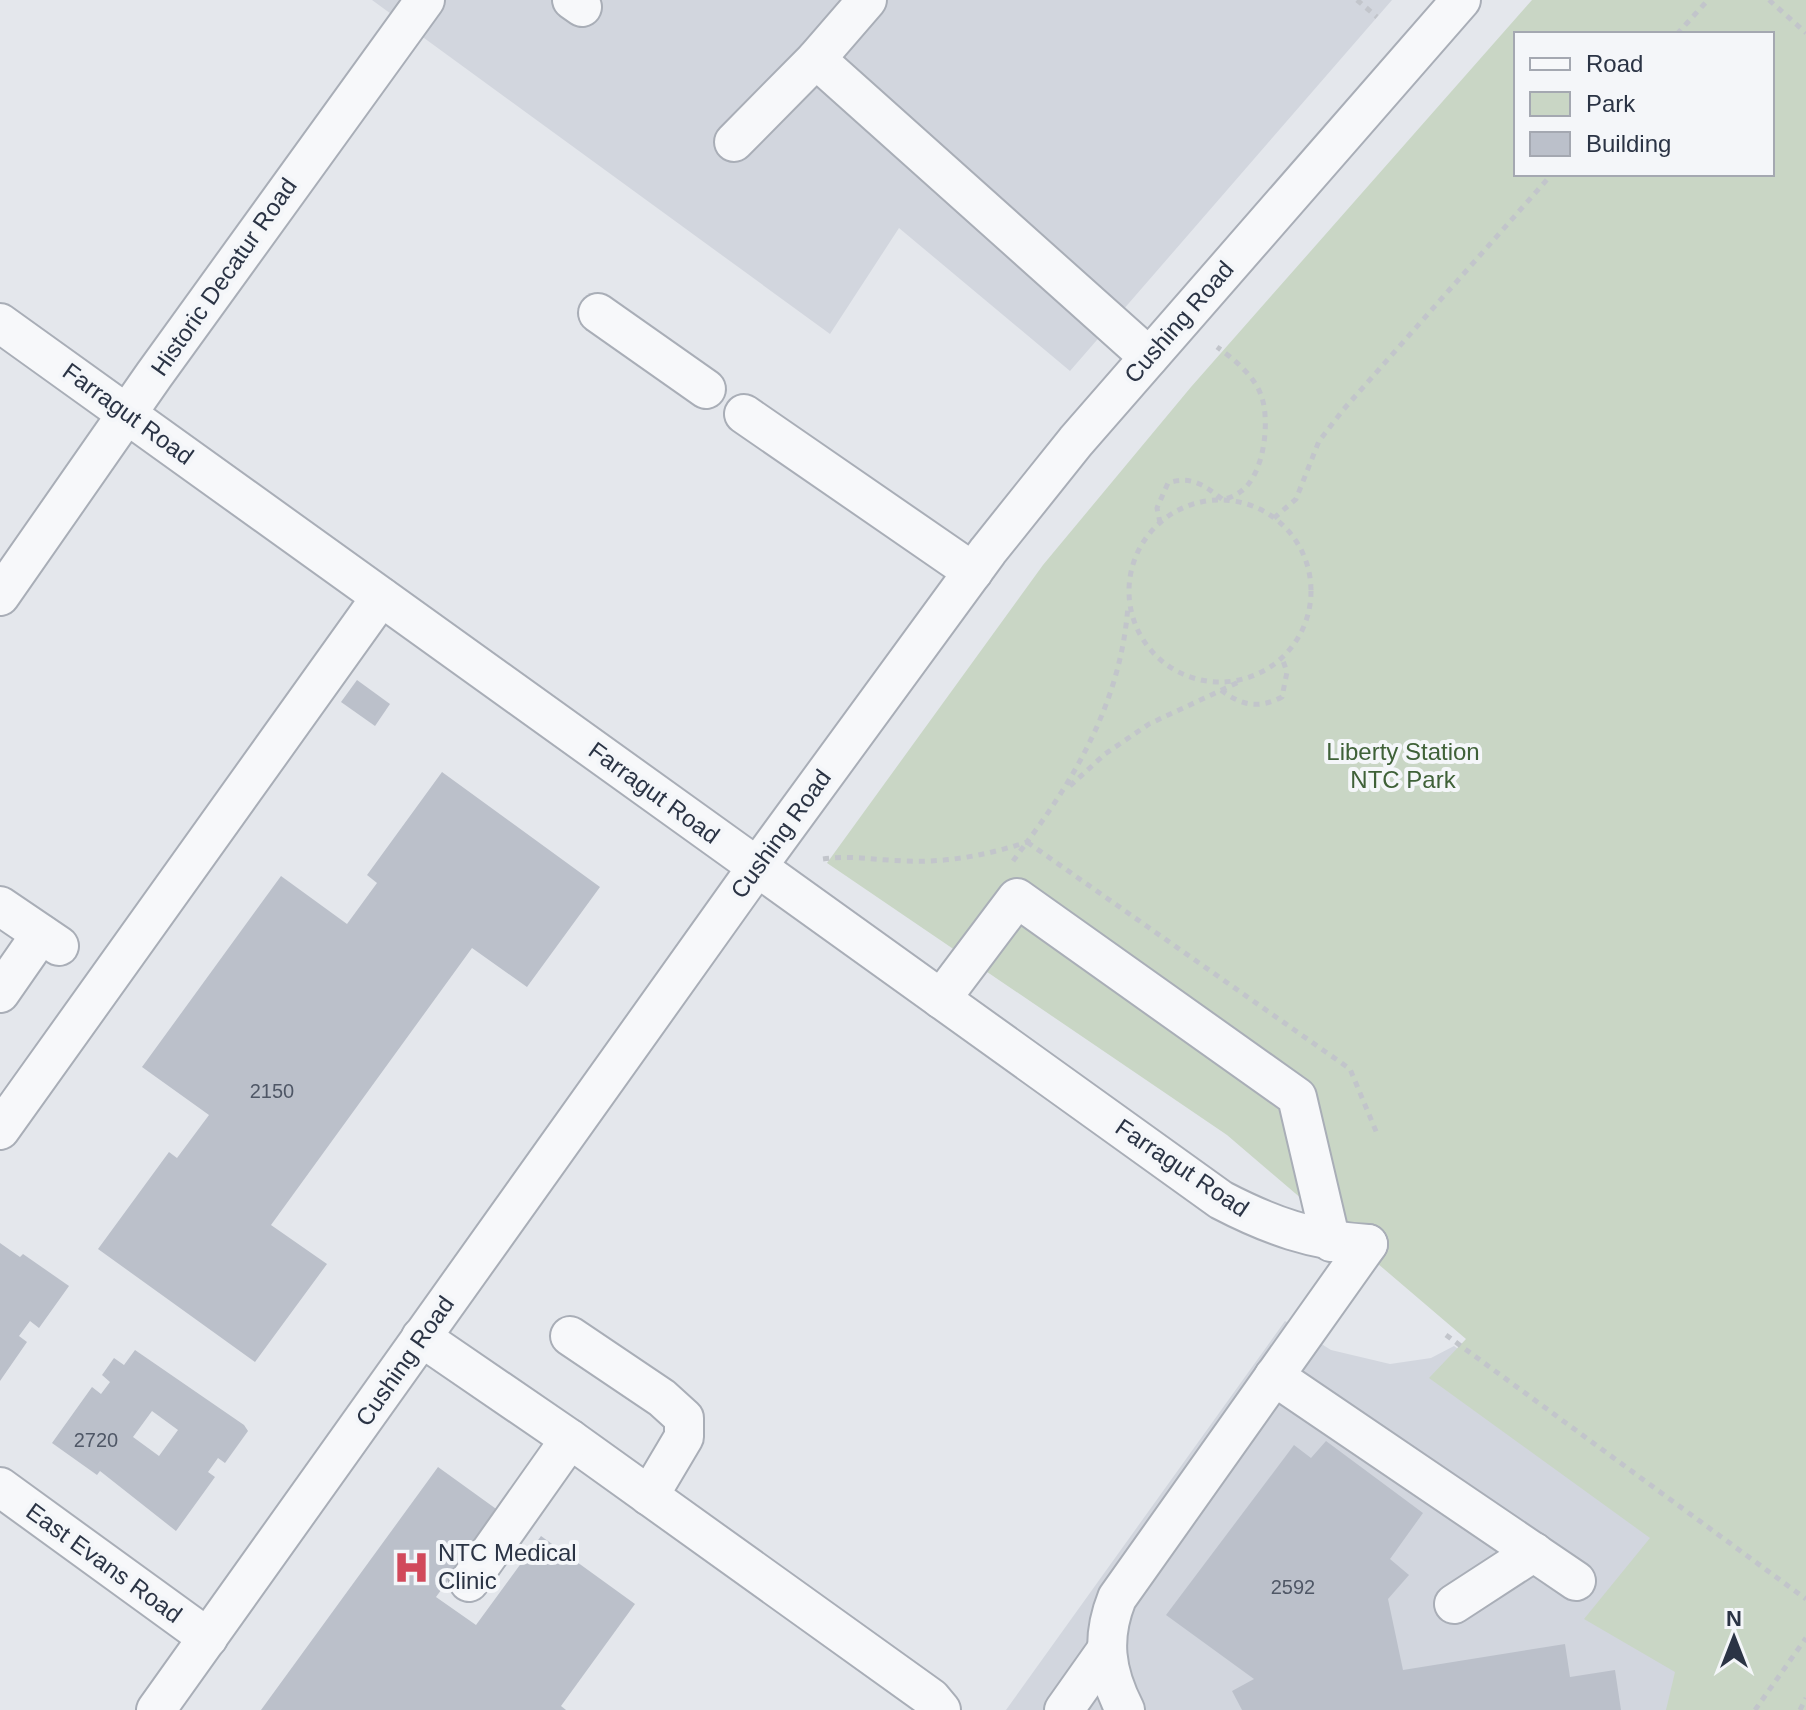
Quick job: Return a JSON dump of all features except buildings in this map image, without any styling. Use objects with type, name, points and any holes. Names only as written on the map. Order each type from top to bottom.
[{"type":"street","name":"Historic Decatur Road","points":[[0,596],[191,323],[425,0]]},
{"type":"street","points":[[734,142],[816,59],[867,0]]},
{"type":"street","name":"Cushing Road","points":[[156,1710],[757,867],[973,572],[1076,441],[1461,0]]},
{"type":"street","points":[[816,59],[1149,357]]},
{"type":"street","points":[[598,313],[706,389]]},
{"type":"street","name":"Farragut Road","points":[[0,323],[1221,1200],[1274,1227],[1349,1243]]},
{"type":"street","points":[[744,414],[973,572]]},
{"type":"street","points":[[0,1130],[381,597]]},
{"type":"street","points":[[941,999],[1017,898],[1297,1097],[1349,1243],[1274,1376],[1117,1598],[1107,1624],[1105,1652],[1114,1688],[1125,1710]]},
{"type":"street","points":[[0,906],[50,940],[0,993]]},
{"type":"street","points":[[570,1336],[662,1398],[684,1418],[684,1437],[649,1496]]},
{"type":"street","points":[[421,1337],[570,1439],[931,1698],[941,1710]]},
{"type":"street","points":[[1274,1376],[1576,1581]]},
{"type":"street","points":[[469,1582],[570,1439]]},
{"type":"street","name":"East Evans Road","points":[[0,1487],[208,1638]]},
{"type":"street","points":[[1454,1604],[1534,1552]]},
{"type":"street","points":[[1064,1710],[1105,1652]]},
{"type":"path","points":[[1357,0],[1377,17]]},
{"type":"path","points":[[1679,32],[1708,0]]},
{"type":"path","points":[[1769,0],[1806,33]]},
{"type":"path","points":[[1274,518],[1296,499],[1319,441],[1343,410],[1550,176]]},
{"type":"path","points":[[1066,789],[1119,671],[1128,592],[1139,549],[1160,523],[1184,508],[1223,500],[1243,491],[1254,472],[1265,441],[1263,398],[1248,373],[1217,347]]},
{"type":"path","points":[[823,859],[848,855],[905,861],[993,853],[1027,842],[1066,789],[1105,754],[1149,724],[1251,677],[1282,658],[1306,622],[1311,583],[1296,540],[1274,518],[1248,505],[1223,500],[1206,486],[1180,479],[1168,483],[1161,494],[1157,508],[1160,523]]},
{"type":"path","points":[[1128,592],[1137,630],[1151,651],[1166,665],[1195,679],[1214,682],[1251,677]]},
{"type":"path","points":[[1221,690],[1244,704],[1271,702],[1282,697],[1287,684],[1282,658]]},
{"type":"path","points":[[1446,1335],[1806,1599]]},
{"type":"path","points":[[1755,1710],[1806,1638]]},
{"type":"path","points":[[1800,1710],[1806,1698]]},
{"type":"shaded area","points":[[372,0],[1392,0],[1070,371],[899,228],[830,334]]},
{"type":"shaded area","points":[[1285,1321],[1331,1350],[1390,1364],[1431,1358],[1454,1346],[1806,1599],[1806,1710],[1006,1710]]},
{"type":"green space","name":"Liberty Station NTC Park","points":[[1532,0],[1806,0],[1806,1710],[1666,1710],[1675,1672],[1584,1619],[1650,1538],[1429,1378],[1466,1339],[1227,1135],[827,863],[1043,565],[1191,387]]},
{"type":"place","name":"NTC Medical Clinic","points":[[412,1567]]}]
